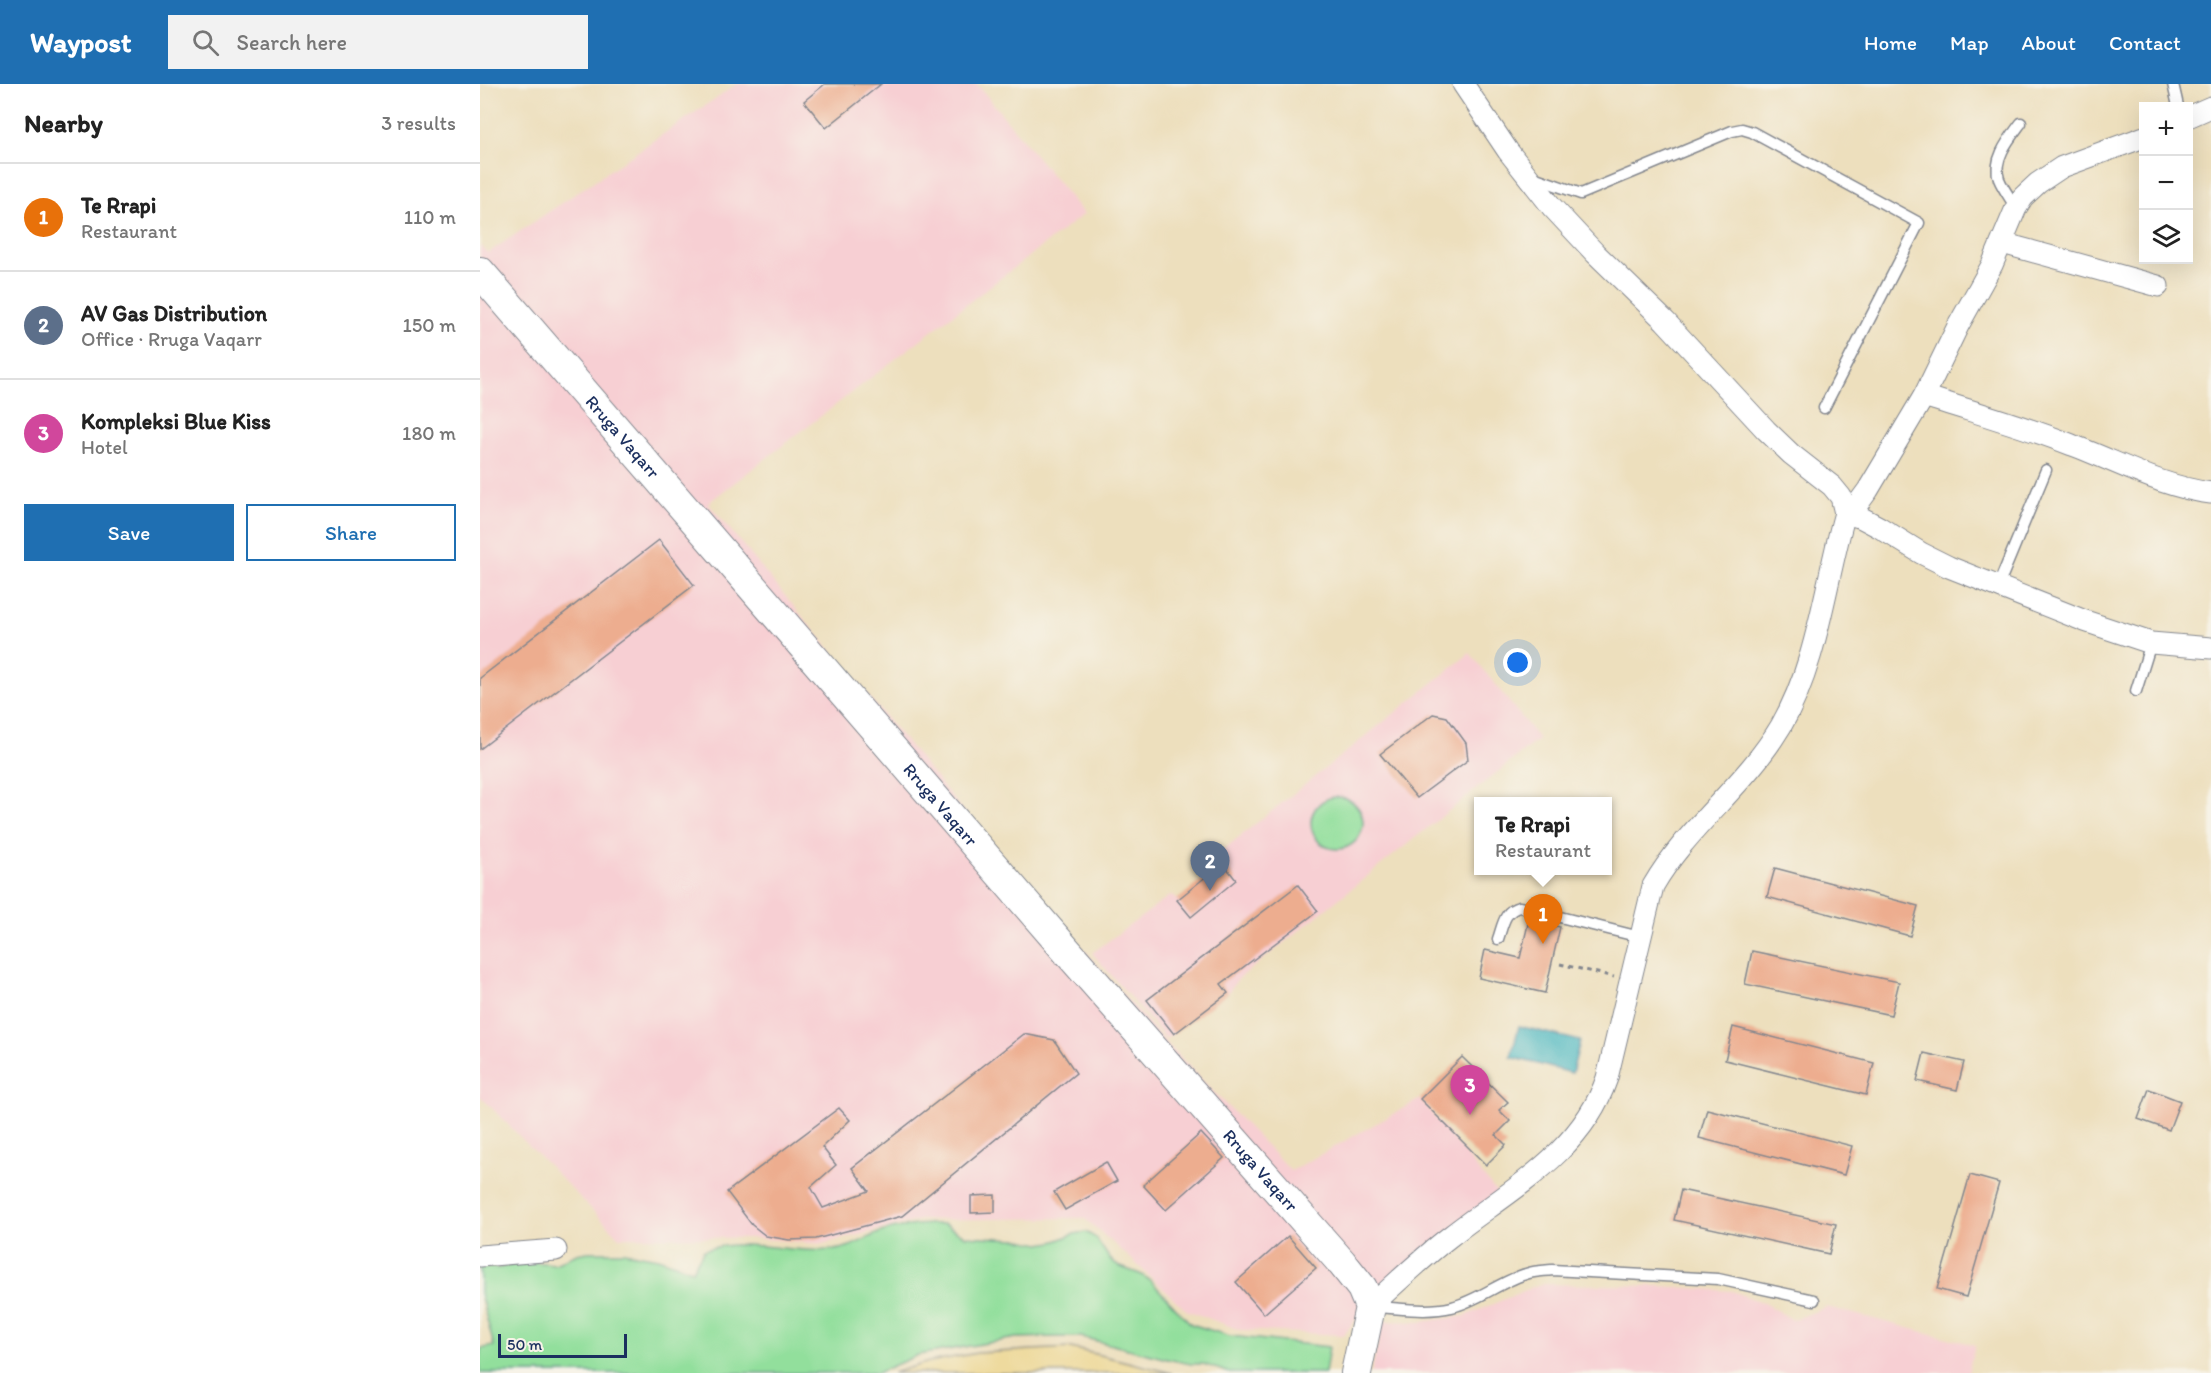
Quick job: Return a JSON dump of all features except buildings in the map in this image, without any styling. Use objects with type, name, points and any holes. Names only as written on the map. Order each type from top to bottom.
[{"type":"main road","name":"Rruga Vaqarr","points":[[480,272],[1066,950],[1342,1263],[1362,1288],[1370,1307]]},
{"type":"main road","points":[[1359,1360],[1370,1307]]},
{"type":"street","points":[[1370,1307],[1452,1235],[1555,1156],[1578,1133],[1601,1096],[1653,886],[1665,865],[1758,758],[1780,727],[1795,698],[1816,632],[1845,513],[1841,497],[1832,486],[1791,454],[1766,430],[1665,321],[1552,207],[1508,151],[1462,84]]},
{"type":"street","points":[[2193,115],[2211,107]]},
{"type":"street","points":[[1845,513],[1857,505],[1868,490],[1924,396],[1958,326],[1992,265],[2016,208],[2023,197],[2038,183],[2062,167],[2139,139]]},
{"type":"street","points":[[2002,243],[2158,286]]},
{"type":"street","points":[[1924,396],[2073,445],[2167,483],[2211,493]]},
{"type":"street","points":[[1845,513],[1862,518],[1949,567],[2085,621],[2151,643],[2211,648]]},
{"type":"street","points":[[480,1256],[556,1250]]},
{"type":"lane","points":[[2173,84],[2177,102]]},
{"type":"lane","points":[[2016,208],[1999,179],[1998,169],[2006,143],[2021,123]]},
{"type":"lane","points":[[1527,175],[1581,195],[1732,131],[1742,129],[1752,132],[1918,222],[1824,408]]},
{"type":"lane","points":[[1998,586],[2046,470]]},
{"type":"lane","points":[[2136,691],[2151,643]]},
{"type":"lane","points":[[1498,939],[1506,914],[1520,907],[1640,937]]},
{"type":"lane","points":[[1370,1307],[1425,1310],[1450,1308],[1473,1301],[1529,1273],[1552,1270],[1718,1279],[1814,1300]]},
{"type":"path","points":[[1560,964],[1629,981]]},
{"type":"shaded area","points":[[737,84],[977,84],[1084,214],[708,503],[1000,855],[1169,1046],[1291,1171],[1420,1099],[1498,1194],[1383,1284],[1344,1335],[1240,1330],[1186,1310],[1084,1218],[920,1220],[822,1244],[751,1238],[619,1237],[480,1096],[480,246],[488,253]]},
{"type":"shaded area","points":[[1470,653],[1539,739],[1237,980],[1228,993],[1166,1039],[1092,953],[1171,895],[1178,900],[1223,863],[1225,860],[1219,853]]},
{"type":"shaded area","points":[[1540,1284],[1660,1286],[1732,1291],[1764,1303],[1793,1320],[1827,1307],[1975,1345],[1968,1373],[1371,1373],[1379,1339],[1377,1321],[1420,1322],[1465,1316]]},
{"type":"green space","points":[[1332,797],[1342,797],[1356,804],[1363,823],[1356,842],[1342,849],[1332,849],[1322,845],[1315,838],[1311,828],[1311,818],[1315,808],[1322,801]]},
{"type":"green space","points":[[944,1224],[965,1236],[1016,1239],[1040,1244],[1086,1232],[1096,1238],[1109,1258],[1118,1266],[1150,1280],[1191,1324],[1230,1336],[1329,1347],[1325,1373],[1230,1373],[1203,1364],[1167,1359],[1081,1337],[1056,1337],[1016,1338],[918,1355],[877,1373],[480,1373],[480,1349],[494,1346],[480,1293],[480,1267],[500,1268],[519,1261],[555,1264],[577,1254],[588,1252],[624,1252],[658,1258],[692,1270],[704,1250],[720,1246],[752,1245],[817,1251],[833,1250],[887,1230]]},
{"type":"sand","points":[[1071,1348],[1172,1373],[893,1373],[929,1362],[977,1353]]},
{"type":"water","points":[[1519,1026],[1580,1041],[1572,1073],[1511,1057]]},
{"type":"place","name":"AV Gas Distribution","points":[[1210,891]]},
{"type":"place","name":"Te Rrapi","points":[[1543,944]]},
{"type":"place","name":"Kompleksi Blue Kiss","points":[[1470,1115]]}]
